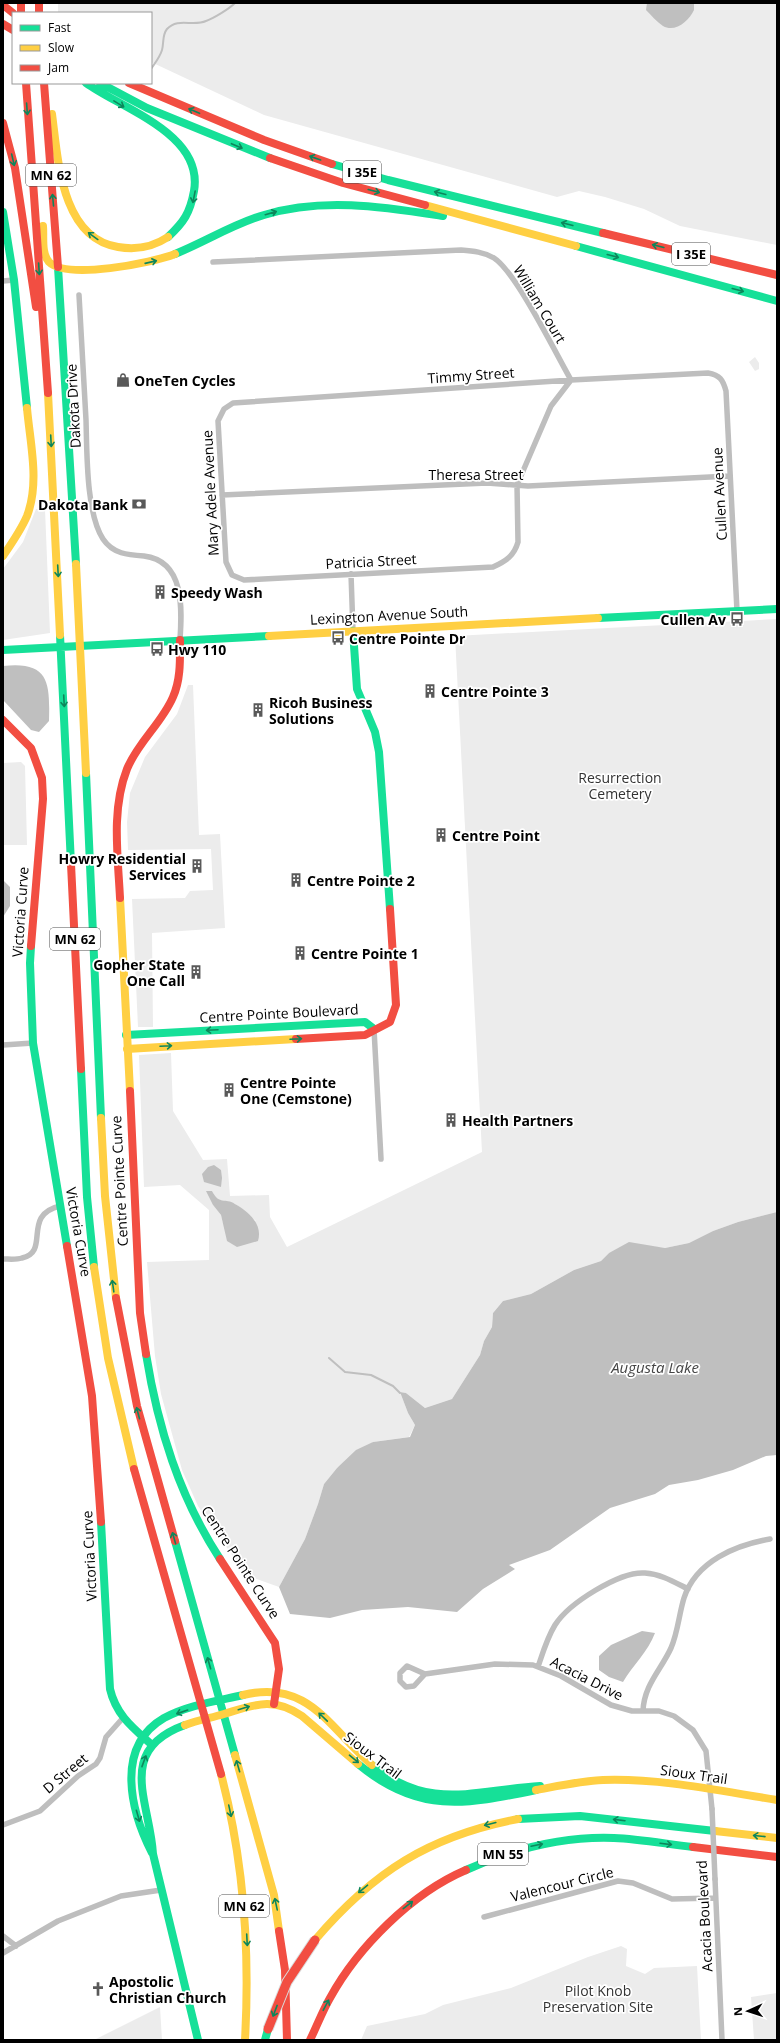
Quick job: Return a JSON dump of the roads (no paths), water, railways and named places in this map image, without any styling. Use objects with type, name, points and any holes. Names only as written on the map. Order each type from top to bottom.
[{"type":"main road","points":[[3,6],[12,13]]},
{"type":"main road","points":[[3,24],[12,29]]},
{"type":"main road","name":"MN 62","points":[[26,84],[50,415],[87,1190],[95,1286],[120,1412],[229,1805],[242,1882],[247,1953],[245,2040]]},
{"type":"main road","name":"MN 62","points":[[44,84],[74,514],[105,1189],[110,1263],[125,1355],[141,1424],[224,1714],[278,1914],[287,1989],[287,2040]]},
{"type":"main road","points":[[48,84],[60,179],[76,219],[96,239],[112,247],[131,250],[150,247],[166,239],[176,231],[190,212],[195,194],[195,174],[187,153],[173,136],[88,84]]},
{"type":"main road","name":"I 35E","points":[[102,84],[147,108],[254,153],[343,183],[777,301]]},
{"type":"main road","name":"I 35E","points":[[131,84],[264,140],[333,164],[388,180],[777,275]]},
{"type":"main road","points":[[3,123],[16,176],[50,415]]},
{"type":"main road","points":[[30,147],[45,252],[47,258],[58,267],[69,269],[106,268],[150,262],[170,256],[244,220],[278,211],[313,205],[343,203],[374,205],[494,224]]},
{"type":"main road","points":[[3,212],[14,280],[32,460],[33,491],[29,512],[20,532],[3,556]]},
{"type":"main road","name":"Lexington Avenue South","points":[[3,650],[777,609]]},
{"type":"main road","points":[[353,631],[357,689],[375,732],[379,752],[396,1005],[390,1022],[374,1029]]},
{"type":"main road","name":"Centre Pointe Curve","points":[[180,640],[180,669],[175,692],[166,709],[132,758],[123,779],[118,803],[117,824],[126,1035],[140,1313],[149,1373],[160,1427],[177,1478],[198,1524],[274,1640],[280,1663],[274,1704]]},
{"type":"main road","name":"Victoria Curve","points":[[3,720],[31,748],[42,778],[43,799],[30,963],[33,1043],[92,1396],[96,1435],[110,1690],[114,1706],[122,1719],[152,1745]]},
{"type":"main road","name":"Centre Pointe Boulevard","points":[[126,1035],[365,1022],[374,1029],[365,1035],[127,1049]]},
{"type":"main road","name":"Sioux Trail","points":[[153,1854],[145,1840],[133,1797],[131,1782],[133,1758],[144,1738],[153,1727],[167,1717],[202,1705],[254,1692],[276,1691],[293,1696],[309,1704],[381,1772],[416,1790],[437,1795],[458,1795],[521,1786],[558,1785],[601,1780],[630,1781],[777,1800]]},
{"type":"main road","name":"Sioux Trail","points":[[152,1745],[170,1730],[206,1718],[260,1704],[274,1704],[297,1712],[376,1778],[397,1790],[413,1796],[437,1802],[459,1802],[523,1794],[558,1785]]},
{"type":"main road","points":[[152,1745],[145,1758],[140,1777],[142,1792],[153,1838],[153,1854],[161,1890],[198,2040]]},
{"type":"main road","name":"MN 55","points":[[265,2040],[278,2001],[290,1978],[314,1940],[353,1897],[400,1861],[441,1840],[493,1824],[533,1817],[579,1816],[777,1838]]},
{"type":"main road","name":"MN 55","points":[[310,2040],[318,2018],[341,1978],[381,1928],[401,1910],[430,1888],[462,1870],[490,1858],[539,1844],[598,1838],[634,1840],[777,1857]]},
{"type":"street","name":"William Court","points":[[213,262],[461,250],[482,252],[495,259],[506,268],[571,380]]},
{"type":"street","points":[[3,281],[14,280]]},
{"type":"street","name":"Dakota Drive","points":[[79,295],[89,486],[95,515],[104,540],[116,551],[126,555],[154,558],[163,563],[173,573],[180,593],[180,640]]},
{"type":"street","name":"Timmy Street","points":[[224,409],[233,404],[571,380],[708,373],[720,377]]},
{"type":"street","name":"Cullen Avenue","points":[[720,377],[724,383],[726,392],[737,611]]},
{"type":"street","points":[[517,485],[551,406],[571,380]]},
{"type":"street","name":"Mary Adele Avenue","points":[[224,409],[218,421],[226,562],[232,575]]},
{"type":"street","name":"Theresa Street","points":[[222,496],[487,483],[528,486],[730,476]]},
{"type":"street","name":"Patricia Street","points":[[232,575],[244,580],[493,567],[510,557],[518,542],[517,485]]},
{"type":"street","points":[[351,574],[353,631]]},
{"type":"street","points":[[374,1029],[381,1159]]},
{"type":"street","points":[[3,1045],[33,1043]]},
{"type":"street","points":[[3,1259],[29,1256],[35,1249],[40,1220],[51,1208],[60,1206]]},
{"type":"street","points":[[643,1711],[648,1686],[665,1661],[675,1639],[681,1609],[688,1589],[700,1572],[716,1558],[758,1541],[770,1539]]},
{"type":"street","points":[[538,1667],[546,1641],[560,1618],[576,1605],[616,1578],[631,1574],[654,1574],[688,1589]]},
{"type":"street","name":"Acacia Drive","points":[[425,1674],[495,1664],[538,1667],[561,1676],[611,1705],[627,1710],[659,1712],[674,1716],[693,1730],[706,1751],[711,1791]]},
{"type":"street","points":[[407,1666],[425,1674],[414,1686],[406,1687],[400,1681],[400,1673],[407,1666]]},
{"type":"street","name":"D Street","points":[[3,1825],[40,1811],[78,1776],[96,1764],[100,1758],[106,1737],[113,1726],[122,1719]]},
{"type":"street","name":"Acacia Boulevard","points":[[711,1791],[722,2040]]},
{"type":"street","name":"Valencour Circle","points":[[484,1917],[618,1881],[633,1883],[672,1899],[715,1898]]},
{"type":"street","points":[[3,1953],[58,1921],[121,1896],[161,1890]]},
{"type":"street","points":[[3,1936],[16,1946]]},
{"type":"water","points":[[647,3],[694,3],[694,10],[689,18],[681,25],[668,28],[663,26],[646,10]]},
{"type":"water","points":[[18,665],[30,667],[38,671],[44,677],[49,695],[49,721],[39,732],[31,730],[3,700],[3,666]]},
{"type":"water","points":[[3,880],[10,887],[10,906],[3,917]]},
{"type":"water","points":[[214,1165],[221,1170],[221,1187],[204,1182],[202,1174],[208,1167]]},
{"type":"water","points":[[206,1191],[212,1191],[220,1200],[231,1202],[250,1215],[257,1224],[259,1235],[258,1241],[237,1247],[227,1241],[221,1215],[213,1205]]},
{"type":"water","name":"Augusta Lake","points":[[777,1212],[777,1455],[766,1456],[733,1470],[698,1480],[669,1485],[655,1494],[610,1508],[550,1550],[509,1565],[515,1569],[483,1589],[457,1612],[408,1607],[362,1610],[330,1618],[290,1614],[279,1587],[305,1539],[324,1484],[337,1468],[356,1450],[373,1442],[410,1437],[415,1425],[408,1413],[400,1392],[406,1393],[425,1408],[452,1399],[480,1355],[484,1341],[492,1327],[493,1313],[503,1301],[531,1294],[574,1270],[601,1261],[609,1253],[629,1242],[665,1248],[689,1243],[713,1231],[738,1222]]},
{"type":"water","points":[[642,1631],[655,1633],[652,1640],[623,1682],[609,1677],[599,1670],[599,1656],[611,1645]]},
{"type":"waterway","points":[[152,68],[161,53],[165,31],[171,25],[181,23],[201,23],[213,18],[235,3]]},
{"type":"waterway","points":[[329,1358],[345,1372],[371,1375],[393,1386],[400,1393]]},
{"type":"place","name":"OneTen Cycles","points":[[123,380]]},
{"type":"place","name":"Dakota Bank","points":[[139,504]]},
{"type":"place","name":"Speedy Wash","points":[[160,592]]},
{"type":"place","name":"Cullen Av","points":[[737,619]]},
{"type":"place","name":"Centre Pointe Dr","points":[[338,638]]},
{"type":"place","name":"Hwy 110","points":[[157,649]]},
{"type":"place","name":"Centre Pointe 3","points":[[430,691]]},
{"type":"place","name":"Ricoh Business Solutions","points":[[258,710]]},
{"type":"place","name":"Centre Point","points":[[441,835]]},
{"type":"place","name":"Howry Residential Services","points":[[197,866]]},
{"type":"place","name":"Centre Pointe 2","points":[[296,880]]},
{"type":"place","name":"Centre Pointe 1","points":[[300,953]]},
{"type":"place","name":"Gopher State One Call","points":[[196,972]]},
{"type":"place","name":"Centre Pointe One (Cemstone)","points":[[229,1090]]},
{"type":"place","name":"Health Partners","points":[[451,1120]]},
{"type":"place","name":"Apostolic Christian Church","points":[[98,1989]]},
{"type":"park label","name":"Resurrection Cemetery","points":[[620,786]]},
{"type":"park label","name":"Pilot Knob Preservation Site","points":[[598,1998]]}]
